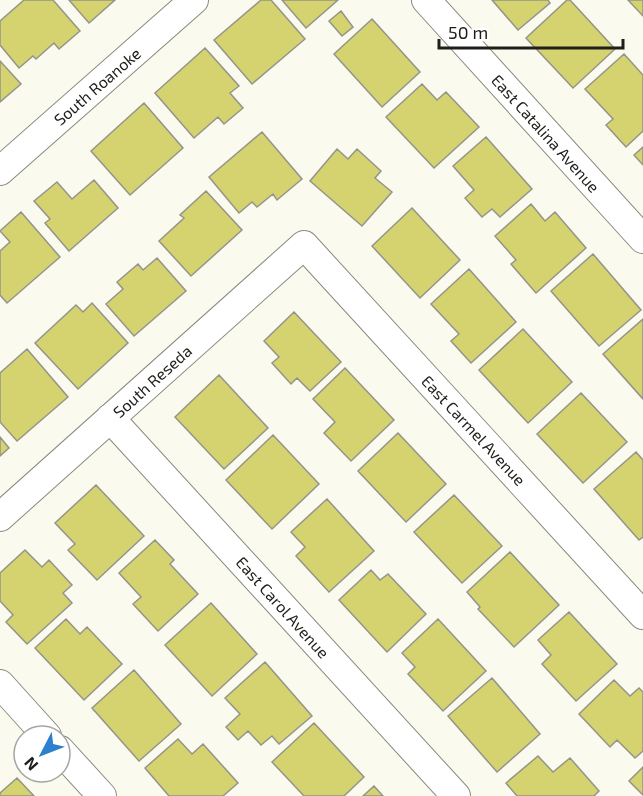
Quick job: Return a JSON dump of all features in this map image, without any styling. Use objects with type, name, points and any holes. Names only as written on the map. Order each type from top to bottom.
[{"type":"street","name":"South Roanoke","points":[[0,171],[194,0]]},
{"type":"street","name":"East Catalina Avenue","points":[[426,0],[643,239]]},
{"type":"street","name":"South Reseda","points":[[0,517],[304,245]]},
{"type":"street","name":"East Carmel Avenue","points":[[304,245],[643,615]]},
{"type":"street","name":"East Carol Avenue","points":[[110,418],[456,796]]},
{"type":"street","points":[[0,684],[36,724]]},
{"type":"street","points":[[72,763],[102,796]]},
{"type":"building","points":[[24,0],[53,0],[80,31],[59,49],[54,43],[36,59],[33,56],[19,68],[0,45],[0,21]]},
{"type":"building","points":[[69,0],[115,0],[89,23]]},
{"type":"building","points":[[261,0],[271,0],[305,39],[252,84],[214,40]]},
{"type":"building","points":[[282,0],[338,0],[306,28]]},
{"type":"building","points":[[492,0],[548,0],[550,3],[518,30]]},
{"type":"building","points":[[567,0],[570,0],[615,49],[573,88],[526,38]]},
{"type":"building","points":[[628,0],[643,0],[643,16]]},
{"type":"building","points":[[341,11],[353,27],[342,36],[329,21]]},
{"type":"building","points":[[372,19],[420,72],[382,107],[334,54]]},
{"type":"building","points":[[205,48],[239,86],[230,93],[243,108],[224,124],[218,117],[194,138],[155,93]]},
{"type":"building","points":[[624,54],[643,75],[643,131],[626,147],[606,125],[613,119],[585,89]]},
{"type":"building","points":[[0,61],[21,84],[0,102]]},
{"type":"building","points":[[422,84],[437,100],[446,92],[479,127],[434,168],[386,117]]},
{"type":"building","points":[[144,103],[183,148],[130,195],[91,151]]},
{"type":"building","points":[[262,132],[302,179],[277,200],[273,194],[257,207],[252,202],[239,213],[209,177]]},
{"type":"building","points":[[486,137],[532,189],[500,217],[492,209],[482,217],[465,198],[474,190],[453,166]]},
{"type":"building","points":[[643,147],[643,165],[634,155]]},
{"type":"building","points":[[337,149],[348,159],[357,149],[381,171],[375,178],[392,192],[362,226],[310,181]]},
{"type":"building","points":[[94,180],[118,208],[69,251],[45,223],[50,219],[34,201],[57,182],[72,199]]},
{"type":"building","points":[[206,191],[242,230],[191,276],[159,241],[184,218],[180,215]]},
{"type":"building","points":[[531,204],[545,221],[555,212],[586,248],[536,293],[511,264],[516,260],[495,236]]},
{"type":"building","points":[[412,208],[460,260],[420,298],[372,246]]},
{"type":"building","points":[[21,212],[60,257],[7,303],[0,295],[0,251],[10,242],[0,231]]},
{"type":"building","points":[[593,254],[641,310],[599,346],[551,291]]},
{"type":"building","points":[[157,258],[186,291],[134,336],[106,304],[123,289],[117,282],[138,264],[143,270]]},
{"type":"building","points":[[469,269],[516,322],[471,363],[451,341],[459,334],[431,304]]},
{"type":"building","points":[[92,303],[128,343],[78,389],[35,343],[76,305],[83,312]]},
{"type":"building","points":[[294,312],[341,362],[310,391],[297,378],[291,384],[272,363],[279,357],[264,341]]},
{"type":"building","points":[[643,319],[643,399],[603,354]]},
{"type":"building","points":[[523,329],[572,382],[528,423],[479,370]]},
{"type":"building","points":[[27,349],[68,397],[17,441],[0,422],[0,373]]},
{"type":"building","points":[[345,368],[394,420],[351,461],[324,433],[335,422],[313,399]]},
{"type":"building","points":[[219,375],[268,428],[224,469],[175,417]]},
{"type":"building","points":[[581,393],[627,442],[583,483],[537,434]]},
{"type":"building","points":[[398,433],[446,484],[406,522],[358,471]]},
{"type":"building","points":[[273,435],[319,484],[272,529],[226,480]]},
{"type":"building","points":[[0,437],[9,448],[0,456]]},
{"type":"building","points":[[636,452],[643,460],[643,537],[639,540],[594,489]]},
{"type":"building","points":[[96,485],[144,536],[97,580],[68,550],[75,544],[55,523]]},
{"type":"building","points":[[454,495],[502,546],[462,583],[414,532]]},
{"type":"building","points":[[327,499],[374,551],[329,592],[296,556],[305,547],[291,532]]},
{"type":"building","points":[[155,540],[174,560],[170,564],[198,594],[158,631],[133,604],[141,597],[119,573]]},
{"type":"building","points":[[25,550],[42,567],[49,560],[72,585],[63,593],[72,603],[27,644],[6,622],[13,615],[0,601],[0,573]]},
{"type":"building","points":[[510,552],[559,605],[514,647],[478,609],[480,607],[467,592]]},
{"type":"building","points":[[371,570],[380,580],[388,574],[426,614],[387,652],[339,600]]},
{"type":"building","points":[[211,603],[257,654],[212,696],[165,645]]},
{"type":"building","points":[[569,612],[617,664],[576,701],[542,664],[551,655],[538,640]]},
{"type":"building","points":[[66,619],[80,634],[87,627],[122,664],[84,700],[35,648]]},
{"type":"building","points":[[438,619],[486,671],[443,711],[408,674],[415,667],[402,653]]},
{"type":"building","points":[[265,662],[312,716],[279,744],[272,736],[261,745],[248,731],[238,740],[226,727],[240,714],[225,698]]},
{"type":"building","points":[[134,670],[181,724],[139,761],[92,708]]},
{"type":"building","points":[[492,678],[540,734],[497,772],[448,716]]},
{"type":"building","points":[[614,680],[630,696],[639,688],[643,692],[643,751],[635,758],[617,740],[610,747],[579,714]]},
{"type":"building","points":[[314,723],[364,777],[344,796],[304,796],[272,762]]},
{"type":"building","points":[[178,739],[192,754],[203,744],[238,783],[223,796],[169,796],[145,768]]},
{"type":"building","points":[[538,756],[553,772],[570,758],[599,791],[594,796],[517,796],[506,783]]},
{"type":"building","points":[[643,767],[643,795],[629,781]]},
{"type":"building","points":[[12,782],[23,784],[34,796],[0,796],[0,793]]},
{"type":"building","points":[[374,786],[383,796],[363,796]]}]
